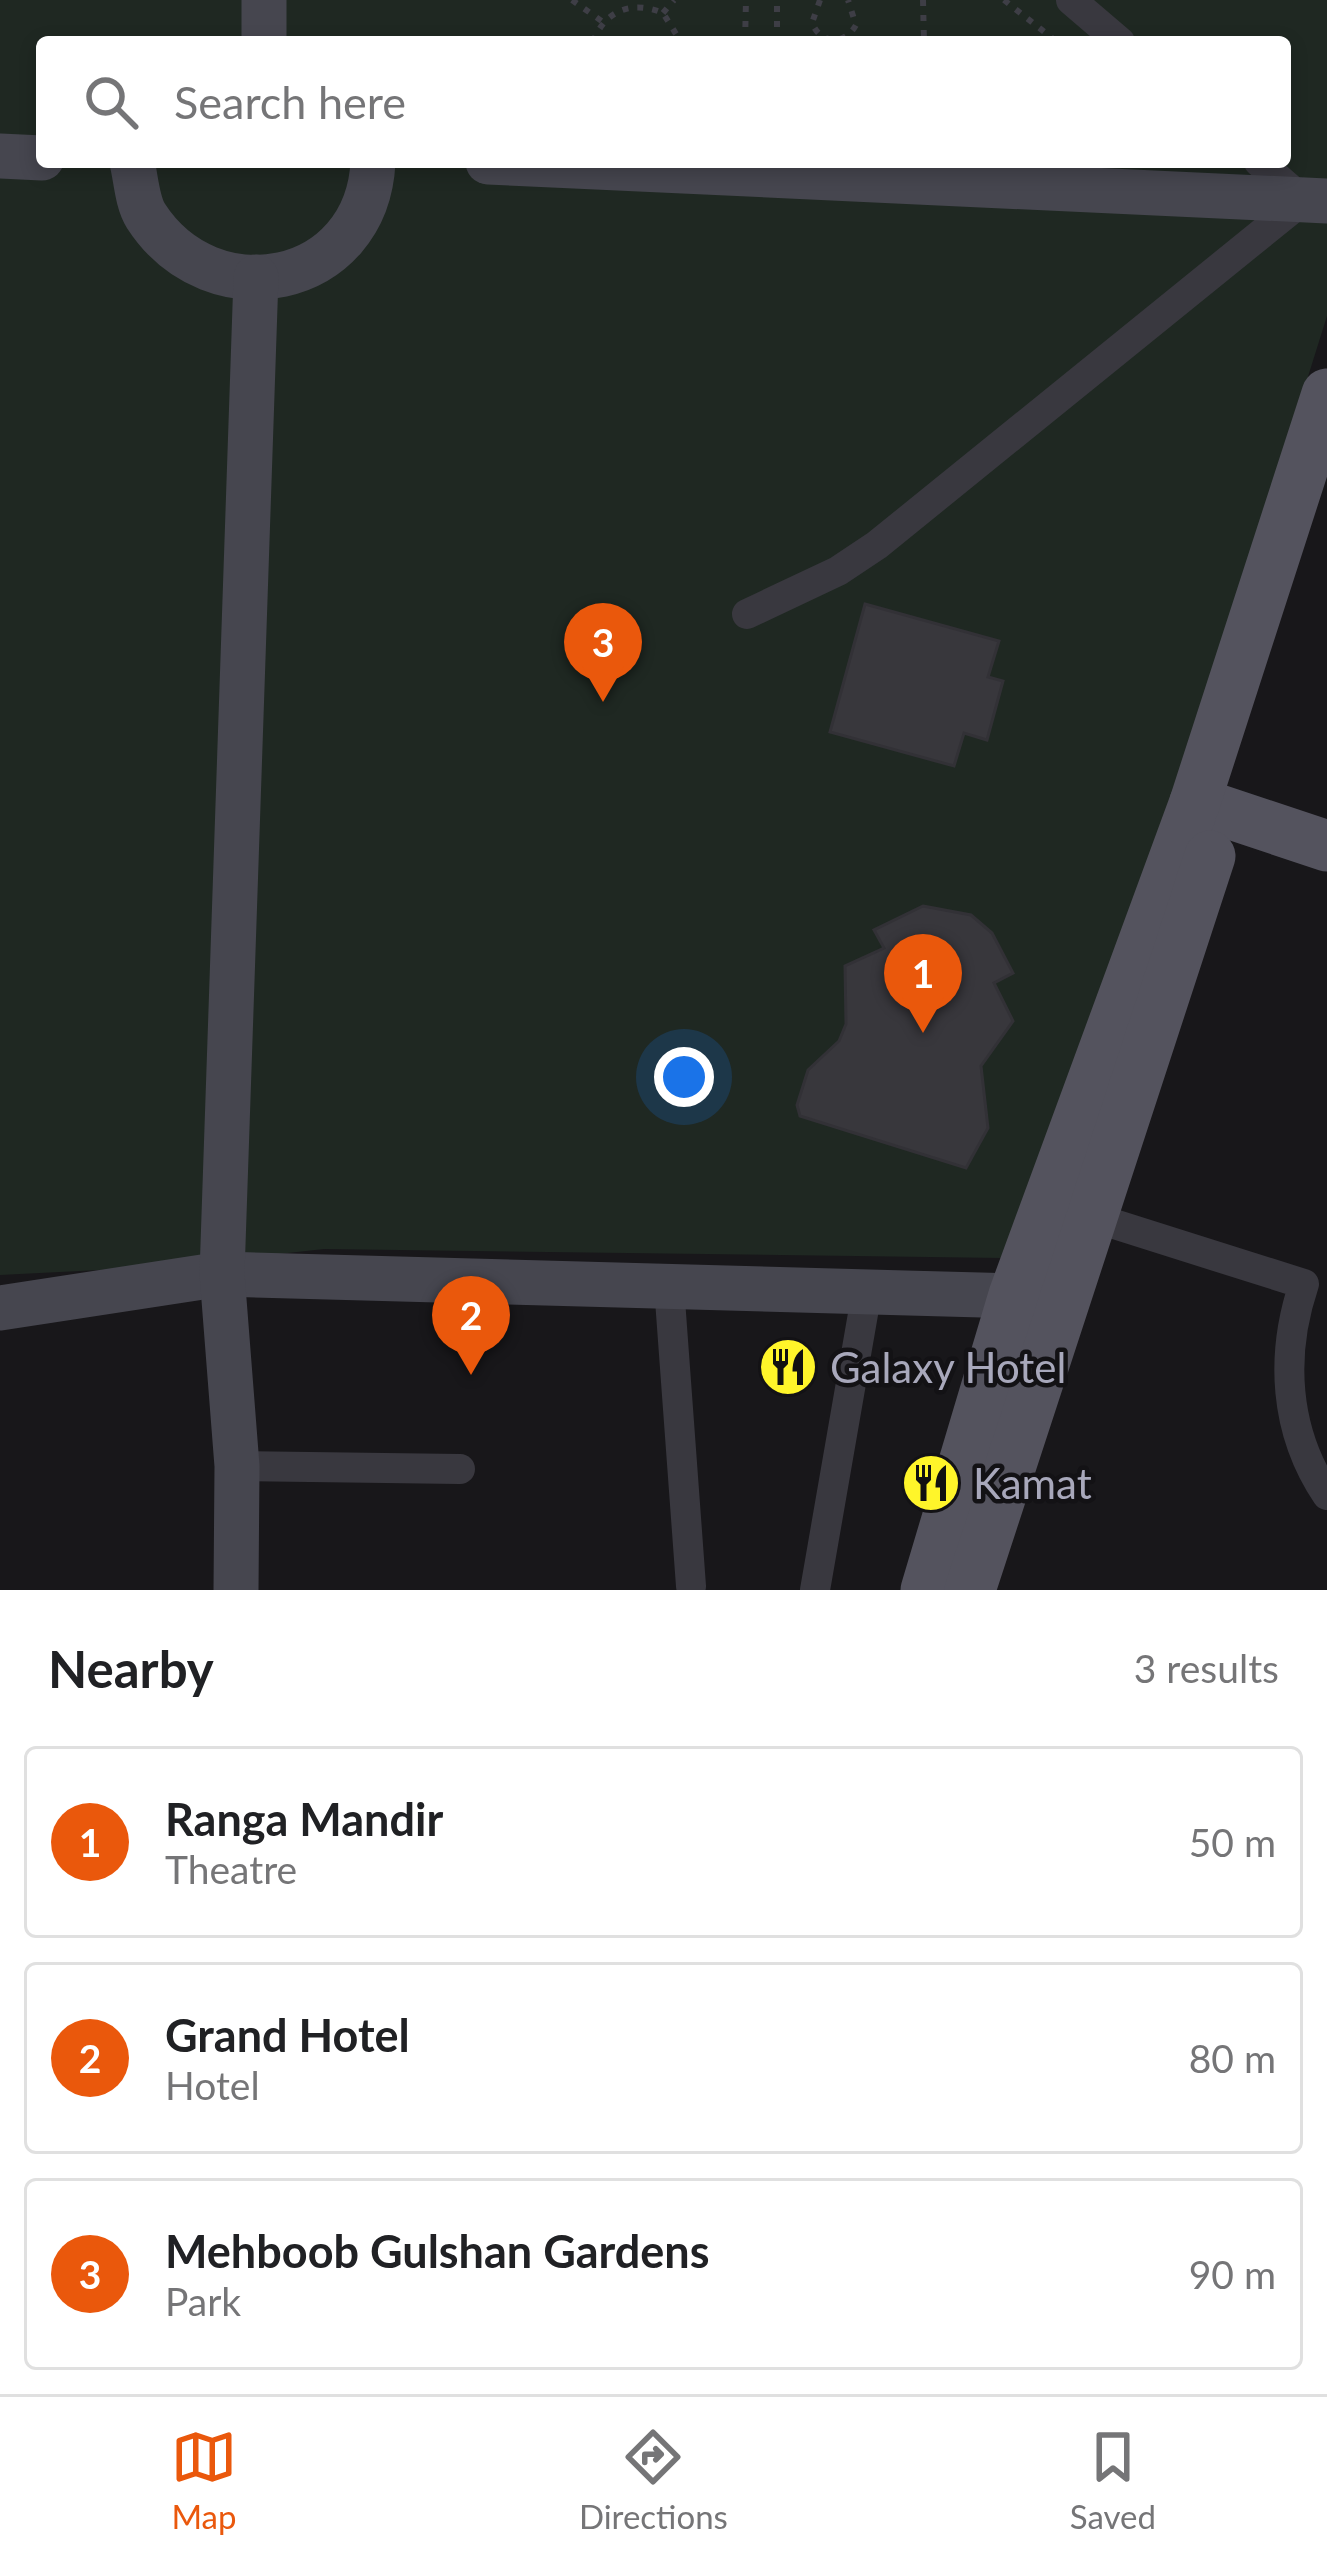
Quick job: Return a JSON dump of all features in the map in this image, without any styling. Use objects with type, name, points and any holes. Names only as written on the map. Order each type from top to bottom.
[{"type":"main road","points":[[970,1590],[1092,1217],[1327,394]]},
{"type":"main road","points":[[926,1590],[1014,1295],[1327,502]]},
{"type":"main road","points":[[1214,795],[1327,817]]},
{"type":"main road","points":[[1214,795],[1327,846]]},
{"type":"street","points":[[1071,0],[1113,36]]},
{"type":"street","points":[[0,156],[36,158]]},
{"type":"street","points":[[133,168],[144,213],[184,259],[233,279],[290,275],[340,244],[355,226],[371,187],[373,168]]},
{"type":"street","points":[[619,168],[1315,200]]},
{"type":"street","points":[[1268,168],[1315,200]]},
{"type":"street","points":[[747,614],[838,571],[877,545],[1315,200]]},
{"type":"street","points":[[236,1590],[237,1466],[222,1274],[256,277]]},
{"type":"street","points":[[1092,1217],[1304,1284],[1290,1325],[1286,1378],[1297,1426],[1327,1496]]},
{"type":"street","points":[[0,1308],[222,1274],[1065,1298]]},
{"type":"street","points":[[669,1286],[691,1586]]},
{"type":"street","points":[[815,1590],[867,1292]]},
{"type":"street","points":[[237,1466],[460,1468]]},
{"type":"path","points":[[572,0],[603,22]]},
{"type":"path","points":[[663,13],[674,0]]},
{"type":"path","points":[[745,36],[746,0]]},
{"type":"path","points":[[777,0],[777,36]]},
{"type":"path","points":[[820,0],[812,22],[822,36]]},
{"type":"path","points":[[847,36],[856,25],[848,0]]},
{"type":"path","points":[[923,0],[924,36]]},
{"type":"path","points":[[1004,0],[1050,36]]},
{"type":"path","points":[[596,36],[603,22],[639,3],[663,13],[677,36]]},
{"type":"shaded area","points":[[0,0],[1327,0],[1327,316],[1121,973],[1002,1258],[324,1249],[159,1267],[0,1275]]},
{"type":"building","points":[[865,604],[999,641],[988,677],[1003,681],[987,740],[964,733],[954,766],[830,732]]},
{"type":"building","points":[[923,906],[971,915],[992,933],[1013,973],[994,983],[1013,1021],[981,1066],[988,1128],[966,1168],[800,1116],[797,1105],[808,1070],[839,1041],[846,1024],[845,966],[884,948],[874,930]]},
{"type":"place","name":"Mehboob Gulshan Gardens","points":[[603,702]]},
{"type":"place","name":"Ranga Mandir","points":[[923,1033]]},
{"type":"place","name":"Galaxy Hotel","points":[[788,1367]]},
{"type":"place","name":"Grand Hotel","points":[[471,1375]]},
{"type":"place","name":"Kamat","points":[[931,1483]]}]
